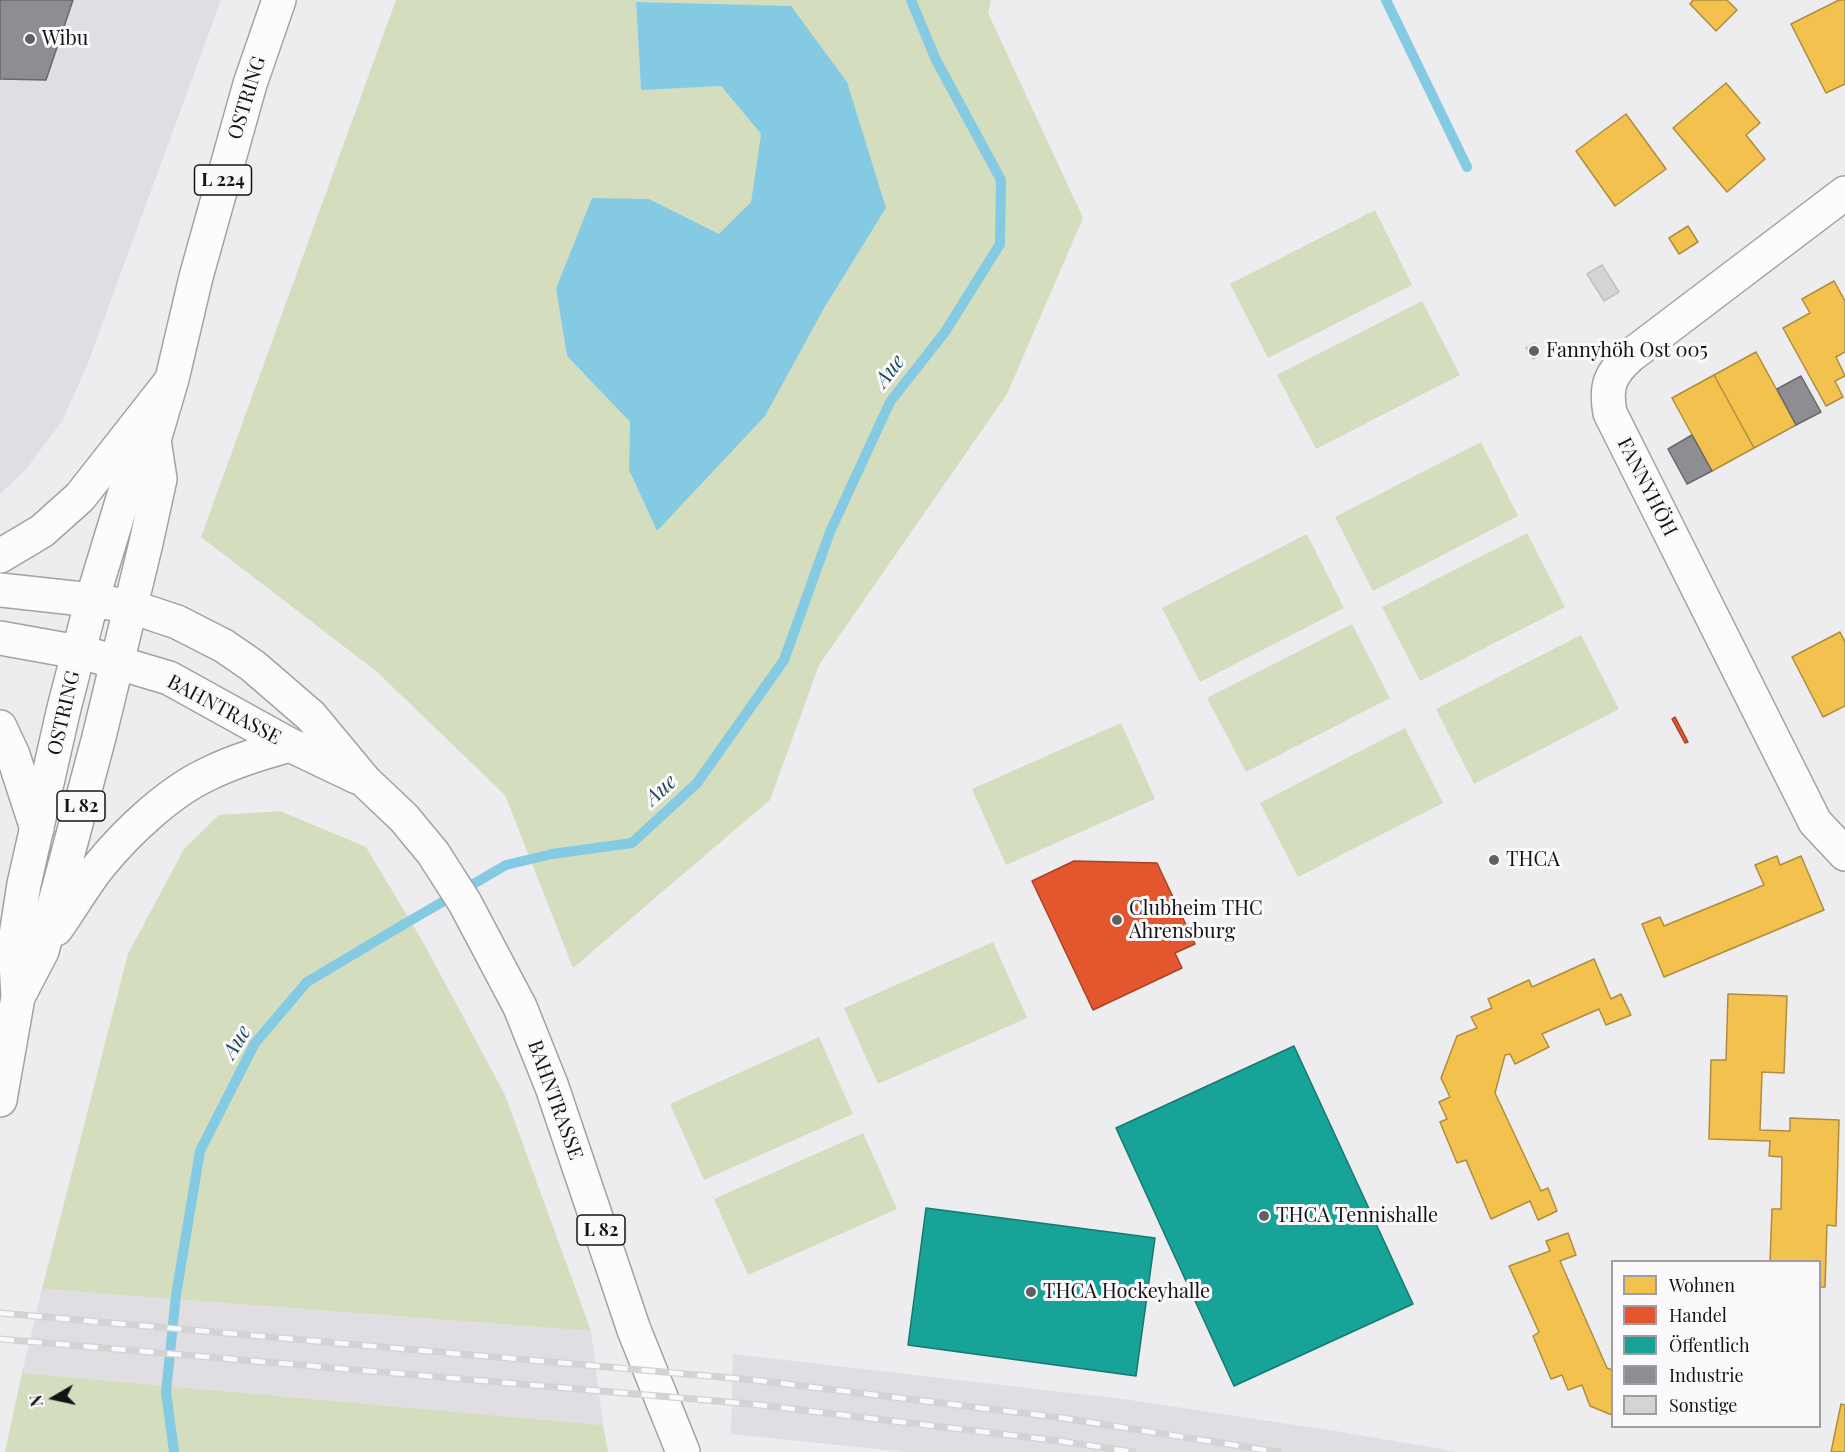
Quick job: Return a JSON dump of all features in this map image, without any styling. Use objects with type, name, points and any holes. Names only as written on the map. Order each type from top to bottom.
[{"type":"main road","name":"OSTRING","points":[[0,1100],[18,997],[15,942],[24,884],[78,652],[131,472],[153,440],[172,379],[196,277],[250,84],[279,0]]},
{"type":"main road","name":"FANNYHÖH","points":[[1845,193],[1618,366],[1611,378],[1607,396],[1610,413],[1815,822],[1845,854]]},
{"type":"main road","points":[[0,556],[42,531],[80,497],[172,379]]},
{"type":"main road","name":"OSTRING","points":[[18,997],[42,951],[99,737],[116,661],[132,607],[160,479],[153,440]]},
{"type":"main road","name":"BAHNTRASSE","points":[[0,590],[92,600],[132,607],[177,621],[224,646],[253,666],[311,716],[365,781],[404,818],[433,853],[465,903],[520,1007],[552,1088],[634,1330],[683,1452]]},
{"type":"main road","name":"BAHNTRASSE","points":[[0,638],[78,652],[169,678],[290,745],[365,781]]},
{"type":"main road","points":[[0,727],[13,755],[37,829]]},
{"type":"main road","name":"L 82","points":[[42,951],[100,866],[122,841],[160,806],[205,775],[243,759],[290,745]]},
{"type":"shaded area","points":[[0,0],[221,0],[86,368],[62,421],[27,468],[0,494]]},
{"type":"shaded area","points":[[42,1289],[591,1331],[603,1425],[22,1373]]},
{"type":"shaded area","points":[[733,1354],[1123,1399],[1458,1452],[906,1452],[731,1434]]},
{"type":"green space","points":[[396,0],[991,0],[988,13],[1083,218],[1007,394],[819,665],[770,800],[573,968],[505,795],[376,671],[201,537]],"holes":[[[636,2],[700,5],[886,208],[823,310],[657,531],[629,470],[630,422],[567,356],[556,289],[649,199],[719,235],[751,202],[761,134],[721,86],[641,89]]]},
{"type":"green space","points":[[1375,210],[1412,285],[1268,358],[1230,284]]},
{"type":"green space","points":[[1422,301],[1460,375],[1316,449],[1277,375]]},
{"type":"green space","points":[[1481,442],[1518,516],[1373,591],[1335,517]]},
{"type":"green space","points":[[1527,533],[1565,607],[1420,681],[1382,607]]},
{"type":"green space","points":[[1307,534],[1344,608],[1200,682],[1162,608]]},
{"type":"green space","points":[[1352,624],[1390,698],[1246,772],[1207,698]]},
{"type":"green space","points":[[1581,635],[1619,709],[1474,784],[1436,709]]},
{"type":"green space","points":[[1121,723],[1155,799],[1006,865],[972,789]]},
{"type":"green space","points":[[1405,728],[1443,803],[1298,877],[1260,803]]},
{"type":"green space","points":[[280,811],[366,847],[423,942],[505,1095],[591,1331],[42,1289],[128,954],[184,849],[219,815]]},
{"type":"green space","points":[[993,942],[1027,1018],[878,1084],[844,1008]]},
{"type":"green space","points":[[819,1037],[853,1114],[704,1180],[670,1104]]},
{"type":"green space","points":[[863,1133],[897,1209],[748,1275],[714,1199]]},
{"type":"green space","points":[[22,1373],[603,1425],[608,1452],[5,1452]]},
{"type":"water","points":[[636,2],[791,6],[847,82],[886,208],[823,310],[765,416],[657,531],[629,470],[630,422],[567,356],[556,289],[592,198],[649,199],[719,234],[751,202],[761,134],[721,86],[641,90]]},
{"type":"building: Wohnen","points":[[1693,0],[1727,0],[1737,10],[1716,31],[1690,4]]},
{"type":"building: Wohnen","points":[[1839,0],[1845,0],[1845,84],[1826,93],[1791,24]]},
{"type":"building: Wohnen","points":[[1726,83],[1760,123],[1746,135],[1765,159],[1727,192],[1673,128]]},
{"type":"building: Wohnen","points":[[1626,114],[1666,169],[1615,206],[1576,151]]},
{"type":"building: Wohnen","points":[[1688,226],[1698,242],[1679,254],[1669,238]]},
{"type":"building: Wohnen","points":[[1834,281],[1845,301],[1845,352],[1836,357],[1845,376],[1835,381],[1843,397],[1826,406],[1783,328],[1810,313],[1802,299]]},
{"type":"building: Wohnen","points":[[1756,352],[1796,425],[1754,448],[1714,375]]},
{"type":"building: Wohnen","points":[[1714,375],[1754,448],[1712,471],[1672,398]]},
{"type":"building: Wohnen","points":[[1840,632],[1845,642],[1845,706],[1823,717],[1792,657]]},
{"type":"building: Wohnen","points":[[1777,856],[1780,865],[1801,856],[1824,910],[1664,977],[1642,924],[1660,917],[1664,926],[1764,885],[1755,865]]},
{"type":"building: Wohnen","points":[[1594,959],[1611,999],[1621,994],[1631,1015],[1606,1025],[1599,1009],[1542,1034],[1549,1047],[1515,1064],[1510,1054],[1505,1055],[1495,1093],[1541,1191],[1548,1188],[1557,1211],[1538,1220],[1530,1201],[1491,1219],[1466,1160],[1457,1163],[1440,1122],[1447,1119],[1439,1102],[1450,1097],[1441,1078],[1457,1036],[1477,1028],[1471,1017],[1492,1008],[1488,999],[1529,980],[1532,987]]},
{"type":"building: Wohnen","points":[[1728,994],[1787,996],[1784,1073],[1762,1072],[1760,1130],[1790,1131],[1790,1118],[1839,1120],[1836,1226],[1827,1225],[1825,1287],[1821,1287],[1821,1260],[1770,1260],[1772,1209],[1781,1209],[1782,1157],[1769,1156],[1770,1141],[1709,1139],[1711,1060],[1726,1060]]},
{"type":"building: Wohnen","points":[[1568,1233],[1576,1255],[1560,1261],[1607,1368],[1611,1370],[1611,1415],[1590,1406],[1582,1385],[1568,1390],[1562,1375],[1551,1379],[1533,1336],[1539,1332],[1509,1266],[1550,1251],[1546,1241]]},
{"type":"building: Wohnen","points":[[1841,1404],[1845,1405],[1845,1452],[1831,1452]]},
{"type":"building: Handel","points":[[1675,717],[1688,742],[1685,743],[1672,719]]},
{"type":"building: Handel","name":"Clubheim THC Ahrensburg","points":[[1074,861],[1157,863],[1195,944],[1175,953],[1182,968],[1093,1010],[1032,881]]},
{"type":"building: Öffentlich","name":"THCA Tennishalle","points":[[1294,1046],[1413,1304],[1234,1386],[1116,1128]]},
{"type":"building: Öffentlich","name":"THCA Hockeyhalle","points":[[926,1208],[1155,1238],[1136,1376],[908,1345]]},
{"type":"building: Industrie","name":"Wibu","points":[[0,0],[73,0],[46,80],[0,79]]},
{"type":"building: Industrie","points":[[1801,376],[1821,412],[1796,425],[1777,389]]},
{"type":"building: Industrie","points":[[1692,435],[1712,471],[1687,484],[1668,449]]},
{"type":"building: Sonstige","points":[[1602,265],[1619,292],[1604,301],[1587,274]]},
{"type":"building: Sonstige","name":"Fannyhöh Ost 005","points":[[1534,344],[1540,355],[1533,359],[1526,348]]},
{"type":"waterway","name":"Aue","points":[[174,1452],[166,1392],[176,1295],[200,1151],[255,1043],[307,982],[401,926],[506,865],[552,854],[632,843],[697,783],[784,660],[830,532],[890,402],[945,332],[1000,244],[1001,180],[936,60],[911,0]]},
{"type":"waterway","points":[[1386,0],[1467,167]]},
{"type":"railway","points":[[0,1313],[754,1380],[1063,1418],[1278,1452]]},
{"type":"railway","points":[[0,1339],[751,1404],[1060,1441],[1133,1452]]},
{"type":"place","name":"Wibu","points":[[30,39]]},
{"type":"place","name":"Fannyhöh Ost 005","points":[[1534,351]]},
{"type":"place","name":"THCA","points":[[1494,860]]},
{"type":"place","name":"Clubheim THC Ahrensburg","points":[[1117,920]]},
{"type":"place","name":"THCA Tennishalle","points":[[1264,1216]]},
{"type":"place","name":"THCA Hockeyhalle","points":[[1031,1292]]}]
